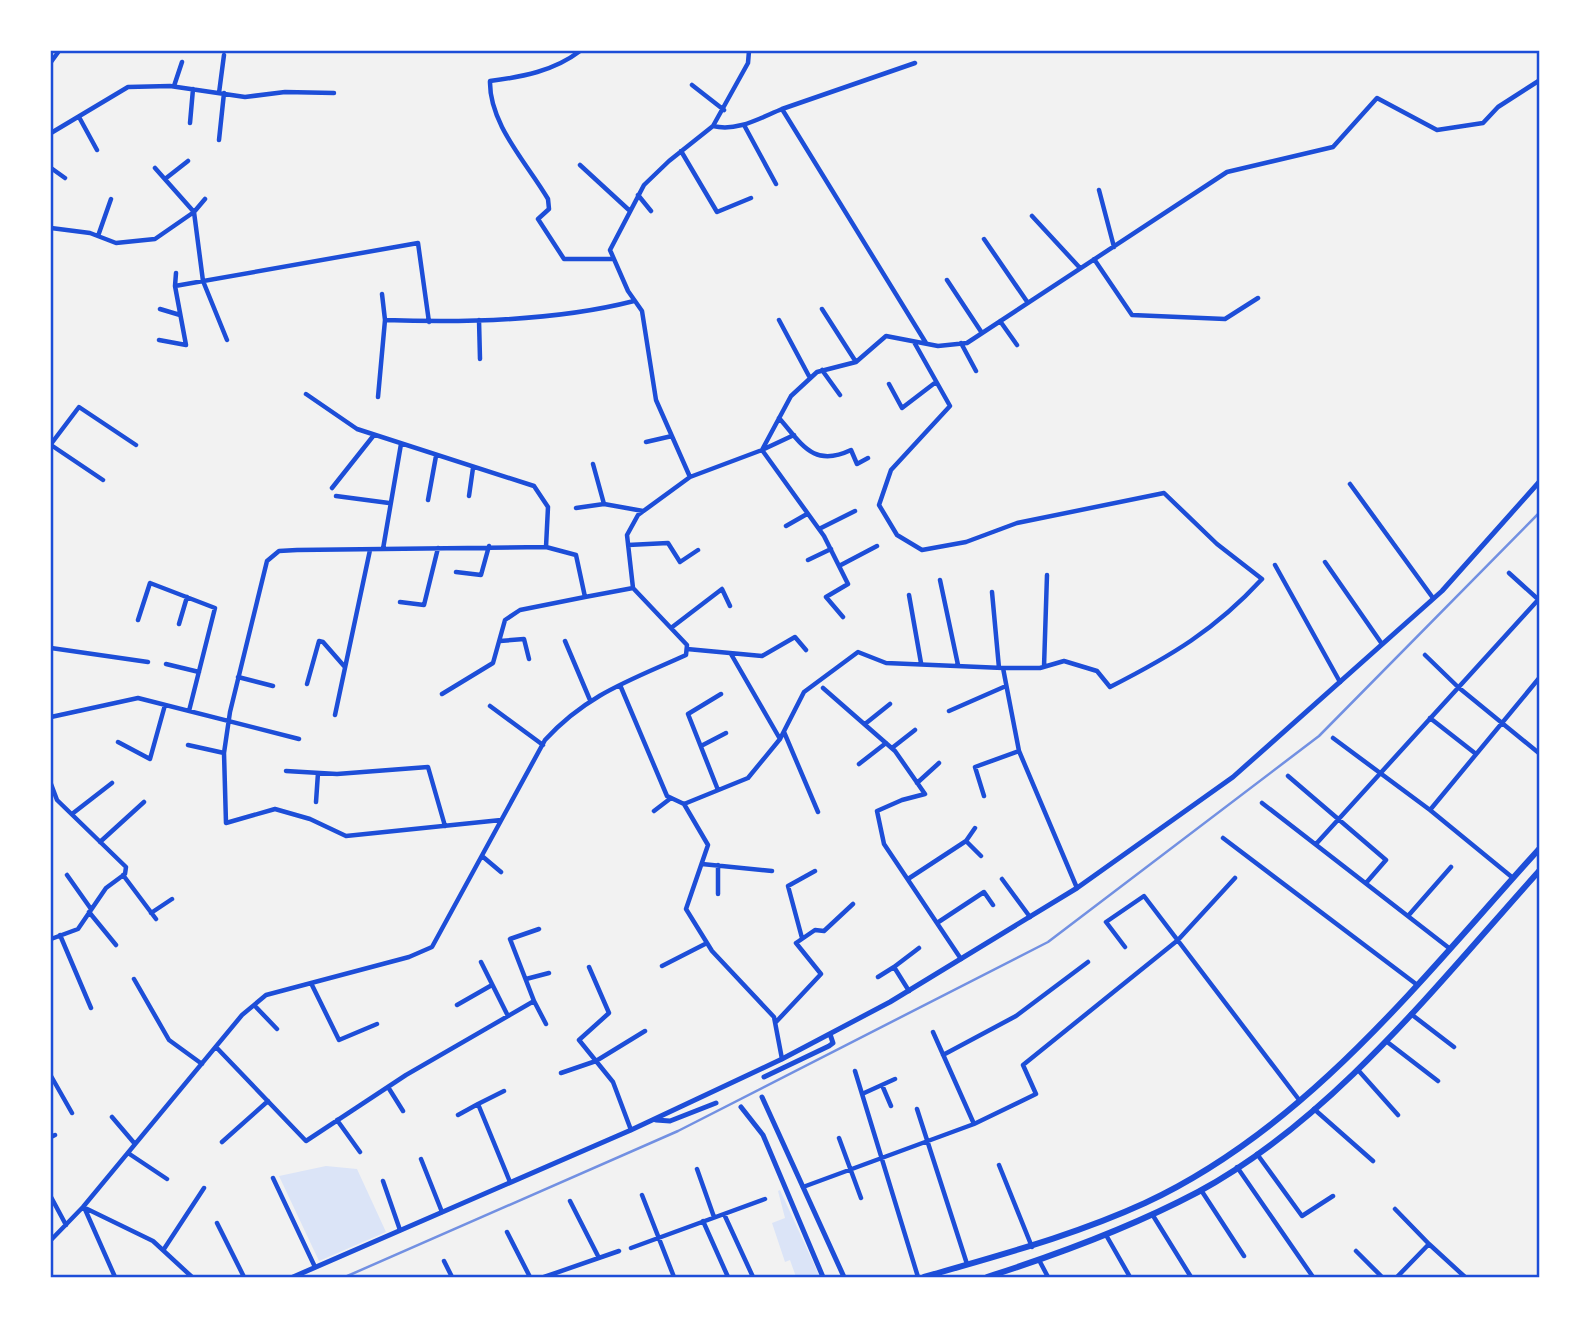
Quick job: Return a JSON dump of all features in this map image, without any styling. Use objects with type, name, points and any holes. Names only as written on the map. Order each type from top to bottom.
[{"type":"main road","points":[[293,1277],[631,1130],[782,1059],[909,991],[1077,888],[1233,778],[1433,598],[1540,481]]},
{"type":"main road","points":[[924,1277],[1033,1248],[1146,1203],[1191,1179],[1257,1136],[1347,1059],[1540,848]]},
{"type":"main road","points":[[987,1277],[1106,1234],[1201,1190],[1257,1154],[1314,1109],[1357,1069],[1540,870]]},
{"type":"main road","points":[[1418,981],[1432,990]]},
{"type":"main road","points":[[1387,1014],[1397,1018],[1399,1026]]},
{"type":"main road","points":[[764,1077],[829,1046],[833,1043],[830,1034]]},
{"type":"main road","points":[[762,1097],[844,1277]]},
{"type":"main road","points":[[653,1119],[670,1121],[716,1103]]},
{"type":"main road","points":[[741,1107],[763,1135],[823,1277]]},
{"type":"main road","points":[[763,1135],[776,1129]]},
{"type":"street","points":[[51,62],[59,51]]},
{"type":"street","points":[[580,51],[565,62],[529,75],[490,81],[489,99],[502,126],[548,199],[549,209],[538,219],[564,259],[614,259]]},
{"type":"street","points":[[690,477],[656,400],[642,311],[634,301],[610,250],[644,185],[713,126],[748,64],[749,51]]},
{"type":"street","points":[[219,140],[224,55]]},
{"type":"street","points":[[174,86],[182,62]]},
{"type":"street","points":[[713,126],[724,129],[744,125],[915,63]]},
{"type":"street","points":[[762,450],[791,396],[822,370],[856,362],[886,336],[927,344],[961,343],[1028,303],[1227,172],[1333,147],[1377,98],[1437,130],[1483,123],[1498,107],[1540,80]]},
{"type":"street","points":[[692,85],[724,110]]},
{"type":"street","points":[[51,133],[128,87],[174,86],[245,97],[285,92],[334,93]]},
{"type":"street","points":[[190,123],[193,89]]},
{"type":"street","points":[[782,109],[927,344]]},
{"type":"street","points":[[79,117],[97,150]]},
{"type":"street","points":[[744,125],[776,184]]},
{"type":"street","points":[[681,151],[717,212],[751,198]]},
{"type":"street","points":[[166,179],[188,161]]},
{"type":"street","points":[[579,165],[630,211]]},
{"type":"street","points":[[51,168],[65,178]]},
{"type":"street","points":[[155,168],[194,212],[203,281],[227,341]]},
{"type":"street","points":[[1099,190],[1114,247]]},
{"type":"street","points":[[639,195],[651,211]]},
{"type":"street","points":[[97,236],[111,199]]},
{"type":"street","points":[[51,228],[97,236],[116,243],[155,239],[194,212],[205,199]]},
{"type":"street","points":[[1032,216],[1080,268]]},
{"type":"street","points":[[984,239],[1028,303]]},
{"type":"street","points":[[175,286],[418,243],[429,322]]},
{"type":"street","points":[[1094,259],[1132,315],[1225,319],[1258,298]]},
{"type":"street","points":[[159,340],[187,345],[175,286],[176,273]]},
{"type":"street","points":[[947,280],[982,332]]},
{"type":"street","points":[[378,397],[385,320],[382,294]]},
{"type":"street","points":[[385,320],[479,320],[601,310],[634,301]]},
{"type":"street","points":[[160,309],[181,316]]},
{"type":"street","points":[[822,309],[856,362]]},
{"type":"street","points":[[479,320],[480,359]]},
{"type":"street","points":[[779,320],[810,378]]},
{"type":"street","points":[[1000,321],[1017,345]]},
{"type":"street","points":[[684,804],[748,778],[780,739],[803,692],[858,652],[886,663],[1001,668],[1044,667],[1064,661],[1097,671],[1110,687],[1177,653],[1240,603],[1262,579],[1217,544],[1164,492],[1017,523],[966,542],[922,550],[897,535],[879,505],[891,470],[950,406],[913,341]]},
{"type":"street","points":[[961,343],[976,371]]},
{"type":"street","points":[[822,370],[840,395]]},
{"type":"street","points":[[889,384],[902,408],[936,382]]},
{"type":"street","points":[[306,394],[357,429],[534,486],[548,507],[547,547]]},
{"type":"street","points":[[103,480],[51,445],[79,407],[136,445]]},
{"type":"street","points":[[779,418],[810,453],[833,458],[851,450],[858,464],[868,458]]},
{"type":"street","points":[[332,488],[374,435]]},
{"type":"street","points":[[51,1240],[83,1207],[216,1047],[266,995],[409,957],[432,947],[543,745],[569,714],[590,700],[686,655],[687,645],[633,588],[627,535],[644,511],[690,477],[794,435]]},
{"type":"street","points":[[646,442],[672,436]]},
{"type":"street","points":[[383,549],[401,444]]},
{"type":"street","points":[[762,450],[819,529],[848,584],[826,597],[843,617]]},
{"type":"street","points":[[428,500],[436,456]]},
{"type":"street","points":[[593,464],[604,504]]},
{"type":"street","points":[[469,496],[472,468]]},
{"type":"street","points":[[1350,484],[1433,598]]},
{"type":"street","points":[[336,496],[389,503]]},
{"type":"street","points":[[576,508],[604,504],[644,511]]},
{"type":"street","points":[[819,529],[855,511]]},
{"type":"street","points":[[786,526],[807,514]]},
{"type":"street","points":[[628,545],[668,543],[680,562],[698,550]]},
{"type":"street","points":[[456,572],[481,575],[489,546]]},
{"type":"street","points":[[839,566],[877,546]]},
{"type":"street","points":[[501,820],[346,836],[310,819],[275,809],[226,823],[224,753],[237,677],[267,561],[279,551],[547,547],[576,555],[585,597]]},
{"type":"street","points":[[400,602],[424,605],[438,548]]},
{"type":"street","points":[[808,560],[831,549]]},
{"type":"street","points":[[335,715],[370,550]]},
{"type":"street","points":[[1325,562],[1382,644]]},
{"type":"street","points":[[1275,565],[1340,682]]},
{"type":"street","points":[[1316,844],[1539,601],[1509,573]]},
{"type":"street","points":[[1044,667],[1047,575]]},
{"type":"street","points":[[940,580],[958,665]]},
{"type":"street","points":[[138,620],[150,583],[215,608],[189,711]]},
{"type":"street","points":[[442,694],[494,663],[505,620],[520,610],[633,588]]},
{"type":"street","points":[[671,628],[722,589],[730,606]]},
{"type":"street","points":[[992,592],[1001,668],[1019,751],[1077,888]]},
{"type":"street","points":[[909,595],[921,663]]},
{"type":"street","points":[[179,624],[187,597]]},
{"type":"street","points":[[687,649],[762,656],[795,637],[806,650]]},
{"type":"street","points":[[499,641],[524,639],[529,659]]},
{"type":"street","points":[[307,684],[319,641],[323,642],[345,667]]},
{"type":"street","points":[[565,641],[590,700]]},
{"type":"street","points":[[51,648],[148,662]]},
{"type":"street","points":[[731,653],[780,739]]},
{"type":"street","points":[[1425,655],[1458,687],[1540,754]]},
{"type":"street","points":[[166,664],[199,672]]},
{"type":"street","points":[[237,677],[273,686]]},
{"type":"street","points":[[1430,810],[1540,677]]},
{"type":"street","points":[[620,685],[669,797],[684,804],[708,845],[686,909],[707,943],[776,1022],[782,1059]]},
{"type":"street","points":[[949,711],[1006,686]]},
{"type":"street","points":[[824,688],[892,748],[925,794],[877,811],[884,844],[961,960]]},
{"type":"street","points":[[718,790],[688,714],[720,694]]},
{"type":"street","points":[[51,717],[138,698],[299,739]]},
{"type":"street","points":[[865,724],[890,704]]},
{"type":"street","points":[[118,742],[150,760],[165,705]]},
{"type":"street","points":[[490,706],[543,745]]},
{"type":"street","points":[[1430,718],[1476,754]]},
{"type":"street","points":[[892,748],[915,730]]},
{"type":"street","points":[[784,731],[818,812]]},
{"type":"street","points":[[701,746],[726,733]]},
{"type":"street","points":[[1332,738],[1430,810],[1513,878]]},
{"type":"street","points":[[859,764],[886,743]]},
{"type":"street","points":[[187,745],[224,753]]},
{"type":"street","points":[[984,796],[975,767],[1019,751]]},
{"type":"street","points":[[917,783],[939,763]]},
{"type":"street","points":[[286,771],[318,773],[428,767],[445,826]]},
{"type":"street","points":[[316,802],[318,773]]},
{"type":"street","points":[[1288,776],[1386,860],[1366,883]]},
{"type":"street","points":[[72,814],[112,783]]},
{"type":"street","points":[[51,784],[57,800],[126,867],[124,875],[106,888],[78,929],[51,939]]},
{"type":"street","points":[[654,811],[669,797]]},
{"type":"street","points":[[51,803],[57,800]]},
{"type":"street","points":[[100,842],[145,802]]},
{"type":"street","points":[[1262,803],[1449,948]]},
{"type":"street","points":[[908,879],[966,841],[975,828]]},
{"type":"street","points":[[1223,838],[1418,981]]},
{"type":"street","points":[[966,841],[982,856]]},
{"type":"street","points":[[482,856],[501,872]]},
{"type":"street","points":[[702,864],[772,871]]},
{"type":"street","points":[[718,865],[718,894]]},
{"type":"street","points":[[1408,916],[1451,867]]},
{"type":"street","points":[[802,938],[788,886],[815,871]]},
{"type":"street","points":[[67,875],[116,945]]},
{"type":"street","points":[[124,875],[156,919]]},
{"type":"street","points":[[803,1187],[974,1124],[1037,1094],[1023,1065],[1178,940],[1236,878]]},
{"type":"street","points":[[1002,879],[1030,918]]},
{"type":"street","points":[[937,923],[984,892],[993,905]]},
{"type":"street","points":[[1125,947],[1106,922],[1144,895],[1301,1101]]},
{"type":"street","points":[[151,913],[172,899]]},
{"type":"street","points":[[776,1022],[821,974],[796,943],[815,930],[824,931],[853,904]]},
{"type":"street","points":[[539,929],[510,939],[546,1024]]},
{"type":"street","points":[[60,935],[91,1008]]},
{"type":"street","points":[[662,966],[707,943]]},
{"type":"street","points":[[878,977],[919,948]]},
{"type":"street","points":[[481,962],[508,1016]]},
{"type":"street","points":[[943,1055],[1016,1016],[1088,962]]},
{"type":"street","points":[[589,967],[609,1013],[579,1040],[613,1082],[631,1130]]},
{"type":"street","points":[[894,967],[909,991]]},
{"type":"street","points":[[526,979],[549,973]]},
{"type":"street","points":[[134,979],[169,1040],[202,1064]]},
{"type":"street","points":[[311,983],[339,1040],[377,1024]]},
{"type":"street","points":[[457,1005],[492,985]]},
{"type":"street","points":[[216,1047],[306,1141],[388,1087],[534,1001]]},
{"type":"street","points":[[254,1005],[277,1029]]},
{"type":"street","points":[[1410,1013],[1454,1047]]},
{"type":"street","points":[[561,1073],[596,1061],[645,1031]]},
{"type":"street","points":[[933,1032],[974,1124]]},
{"type":"street","points":[[1385,1040],[1438,1081]]},
{"type":"street","points":[[1357,1069],[1398,1115]]},
{"type":"street","points":[[855,1071],[918,1277]]},
{"type":"street","points":[[51,1075],[72,1113]]},
{"type":"street","points":[[862,1094],[895,1079]]},
{"type":"street","points":[[883,1085],[891,1106]]},
{"type":"street","points":[[388,1087],[403,1111]]},
{"type":"street","points":[[458,1115],[504,1091]]},
{"type":"street","points":[[222,1142],[268,1101]]},
{"type":"street","points":[[478,1104],[510,1182]]},
{"type":"street","points":[[916,1109],[929,1141],[967,1265]]},
{"type":"street","points":[[1314,1109],[1373,1161]]},
{"type":"street","points":[[112,1117],[135,1144]]},
{"type":"street","points":[[337,1120],[360,1152]]},
{"type":"street","points":[[839,1138],[861,1198]]},
{"type":"street","points":[[128,1153],[167,1179]]},
{"type":"street","points":[[1257,1154],[1302,1216],[1333,1196]]},
{"type":"street","points":[[421,1159],[442,1212]]},
{"type":"street","points":[[999,1165],[1033,1248]]},
{"type":"street","points":[[1237,1166],[1313,1277]]},
{"type":"street","points":[[697,1169],[714,1217]]},
{"type":"street","points":[[273,1178],[315,1267]]},
{"type":"street","points":[[383,1181],[400,1230]]},
{"type":"street","points":[[164,1249],[204,1188]]},
{"type":"street","points":[[1201,1190],[1244,1256]]},
{"type":"street","points":[[642,1195],[674,1277]]},
{"type":"street","points":[[51,1197],[66,1225]]},
{"type":"street","points":[[631,1248],[765,1199]]},
{"type":"street","points":[[570,1201],[599,1258]]},
{"type":"street","points":[[83,1207],[164,1249],[192,1277]]},
{"type":"street","points":[[83,1207],[115,1277]]},
{"type":"street","points":[[1395,1209],[1465,1277]]},
{"type":"street","points":[[1152,1213],[1191,1277]]},
{"type":"street","points":[[724,1214],[753,1277]]},
{"type":"street","points":[[703,1221],[729,1277]]},
{"type":"street","points":[[217,1223],[244,1277]]},
{"type":"street","points":[[506,1232],[530,1277]]},
{"type":"street","points":[[1106,1234],[1130,1277]]},
{"type":"street","points":[[1397,1277],[1429,1244]]},
{"type":"street","points":[[544,1277],[620,1251]]},
{"type":"street","points":[[1356,1251],[1382,1277]]},
{"type":"street","points":[[1039,1260],[1048,1277]]},
{"type":"street","points":[[444,1261],[452,1277]]},
{"type":"shaded area","points":[[326,1166],[357,1169],[386,1232],[319,1261],[279,1176]]},
{"type":"shaded area","points":[[780,1190],[818,1277],[796,1277],[790,1260],[785,1262],[772,1223],[785,1218],[778,1191]]},
{"type":"railway","points":[[345,1277],[678,1131],[1048,942],[1319,736],[1540,512]]}]
